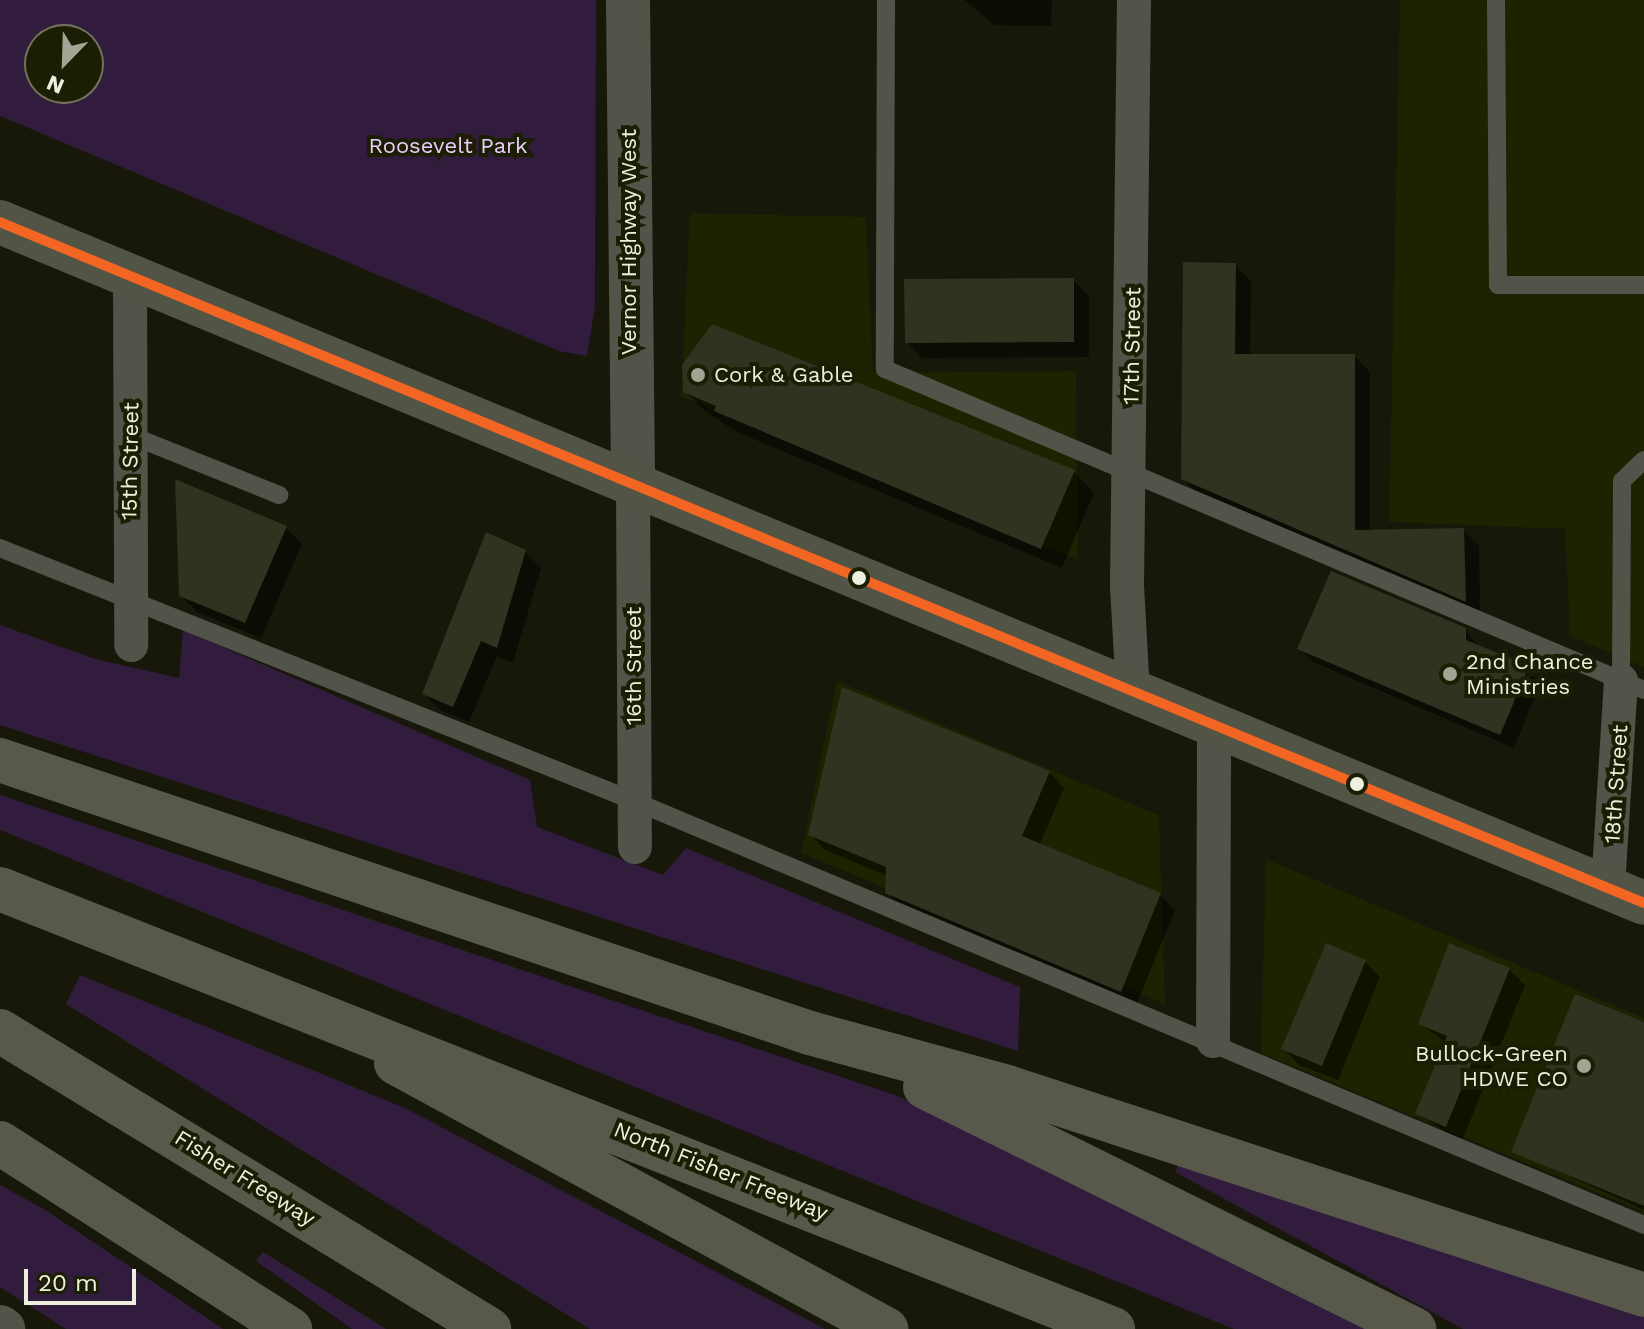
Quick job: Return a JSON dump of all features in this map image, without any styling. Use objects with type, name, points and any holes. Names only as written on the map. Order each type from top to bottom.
[{"type":"highway","points":[[0,760],[810,1033],[1022,1092],[1644,1295]]},
{"type":"highway","points":[[0,889],[325,1021],[886,1329]]},
{"type":"highway","name":"North Fisher Freeway","points":[[325,1021],[462,1066],[1113,1329]]},
{"type":"highway","name":"Fisher Freeway","points":[[0,1031],[489,1329]]},
{"type":"highway","points":[[810,1033],[1414,1329]]},
{"type":"highway","points":[[0,1143],[208,1269],[290,1329]]},
{"type":"main road","points":[[0,222],[1626,895]]},
{"type":"street","name":"Vernor Highway West","points":[[628,0],[633,485]]},
{"type":"street","name":"17th Street","points":[[1133,693],[1134,0]]},
{"type":"street","name":"15th Street","points":[[130,276],[128,601],[131,645]]},
{"type":"street","name":"16th Street","points":[[633,485],[635,847]]},
{"type":"street","name":"18th Street","points":[[1626,895],[1633,685]]},
{"type":"street","points":[[1213,1041],[1214,726]]},
{"type":"lane","points":[[886,0],[885,369],[1633,685],[1622,481],[1644,460]]},
{"type":"lane","points":[[1496,0],[1498,285],[1644,285]]},
{"type":"lane","points":[[130,435],[279,495]]},
{"type":"lane","points":[[0,548],[634,801],[1213,1041],[1644,1225]]},
{"type":"shaded area","points":[[1400,0],[1644,0],[1644,667],[1570,636],[1565,529],[1389,522]]},
{"type":"shaded area","points":[[690,213],[866,217],[873,373],[1076,371],[1078,560],[681,396]]},
{"type":"shaded area","points":[[837,681],[1159,815],[1165,1004],[801,853]]},
{"type":"shaded area","points":[[1266,859],[1644,1018],[1644,1212],[1261,1053]]},
{"type":"green space","name":"Roosevelt Park","points":[[0,0],[596,0],[595,307],[587,356],[559,351],[0,116]]},
{"type":"green space","points":[[0,625],[95,659],[179,678],[183,630],[530,780],[537,827],[663,875],[686,848],[1020,987],[1018,1051],[0,725]]},
{"type":"green space","points":[[0,795],[895,1095],[1050,1163],[1378,1329],[1234,1329],[0,830]]},
{"type":"green space","points":[[80,975],[405,1108],[825,1329],[590,1329],[66,1004]]},
{"type":"green space","points":[[1181,1158],[1644,1317],[1644,1329],[1463,1329],[1175,1172]]},
{"type":"green space","points":[[0,1185],[47,1211],[223,1329],[66,1329],[0,1287]]},
{"type":"green space","points":[[263,1252],[386,1329],[352,1329],[256,1261]]},
{"type":"building","points":[[1183,262],[1236,263],[1235,354],[1355,354],[1355,530],[1464,528],[1466,602],[1181,479]]},
{"type":"building","points":[[1074,278],[1074,342],[905,343],[904,279]]},
{"type":"building","points":[[712,324],[1075,470],[1041,549],[714,411],[716,406],[683,392],[682,365]]},
{"type":"building","points":[[175,479],[287,526],[245,623],[179,596]]},
{"type":"building","points":[[486,532],[526,550],[497,648],[481,641],[453,707],[422,694]]},
{"type":"building","points":[[1331,571],[1466,628],[1466,640],[1529,666],[1500,735],[1297,649]]},
{"type":"building","points":[[842,687],[1050,771],[1022,836],[1161,893],[1121,992],[885,893],[886,867],[808,835]]},
{"type":"building","points":[[1326,943],[1366,960],[1322,1066],[1281,1049]]},
{"type":"building","points":[[1449,943],[1510,968],[1446,1127],[1415,1114],[1447,1036],[1418,1024]]},
{"type":"building","name":"Bullock-Green HDWE CO","points":[[1575,994],[1644,1022],[1644,1206],[1511,1152]]},
{"type":"transit line","points":[[0,222],[1644,903]]},
{"type":"place","name":"Cork & Gable","points":[[698,375]]},
{"type":"place","name":"2nd Chance Ministries","points":[[1450,674]]},
{"type":"place","name":"Bullock-Green HDWE CO","points":[[1584,1066]]}]
